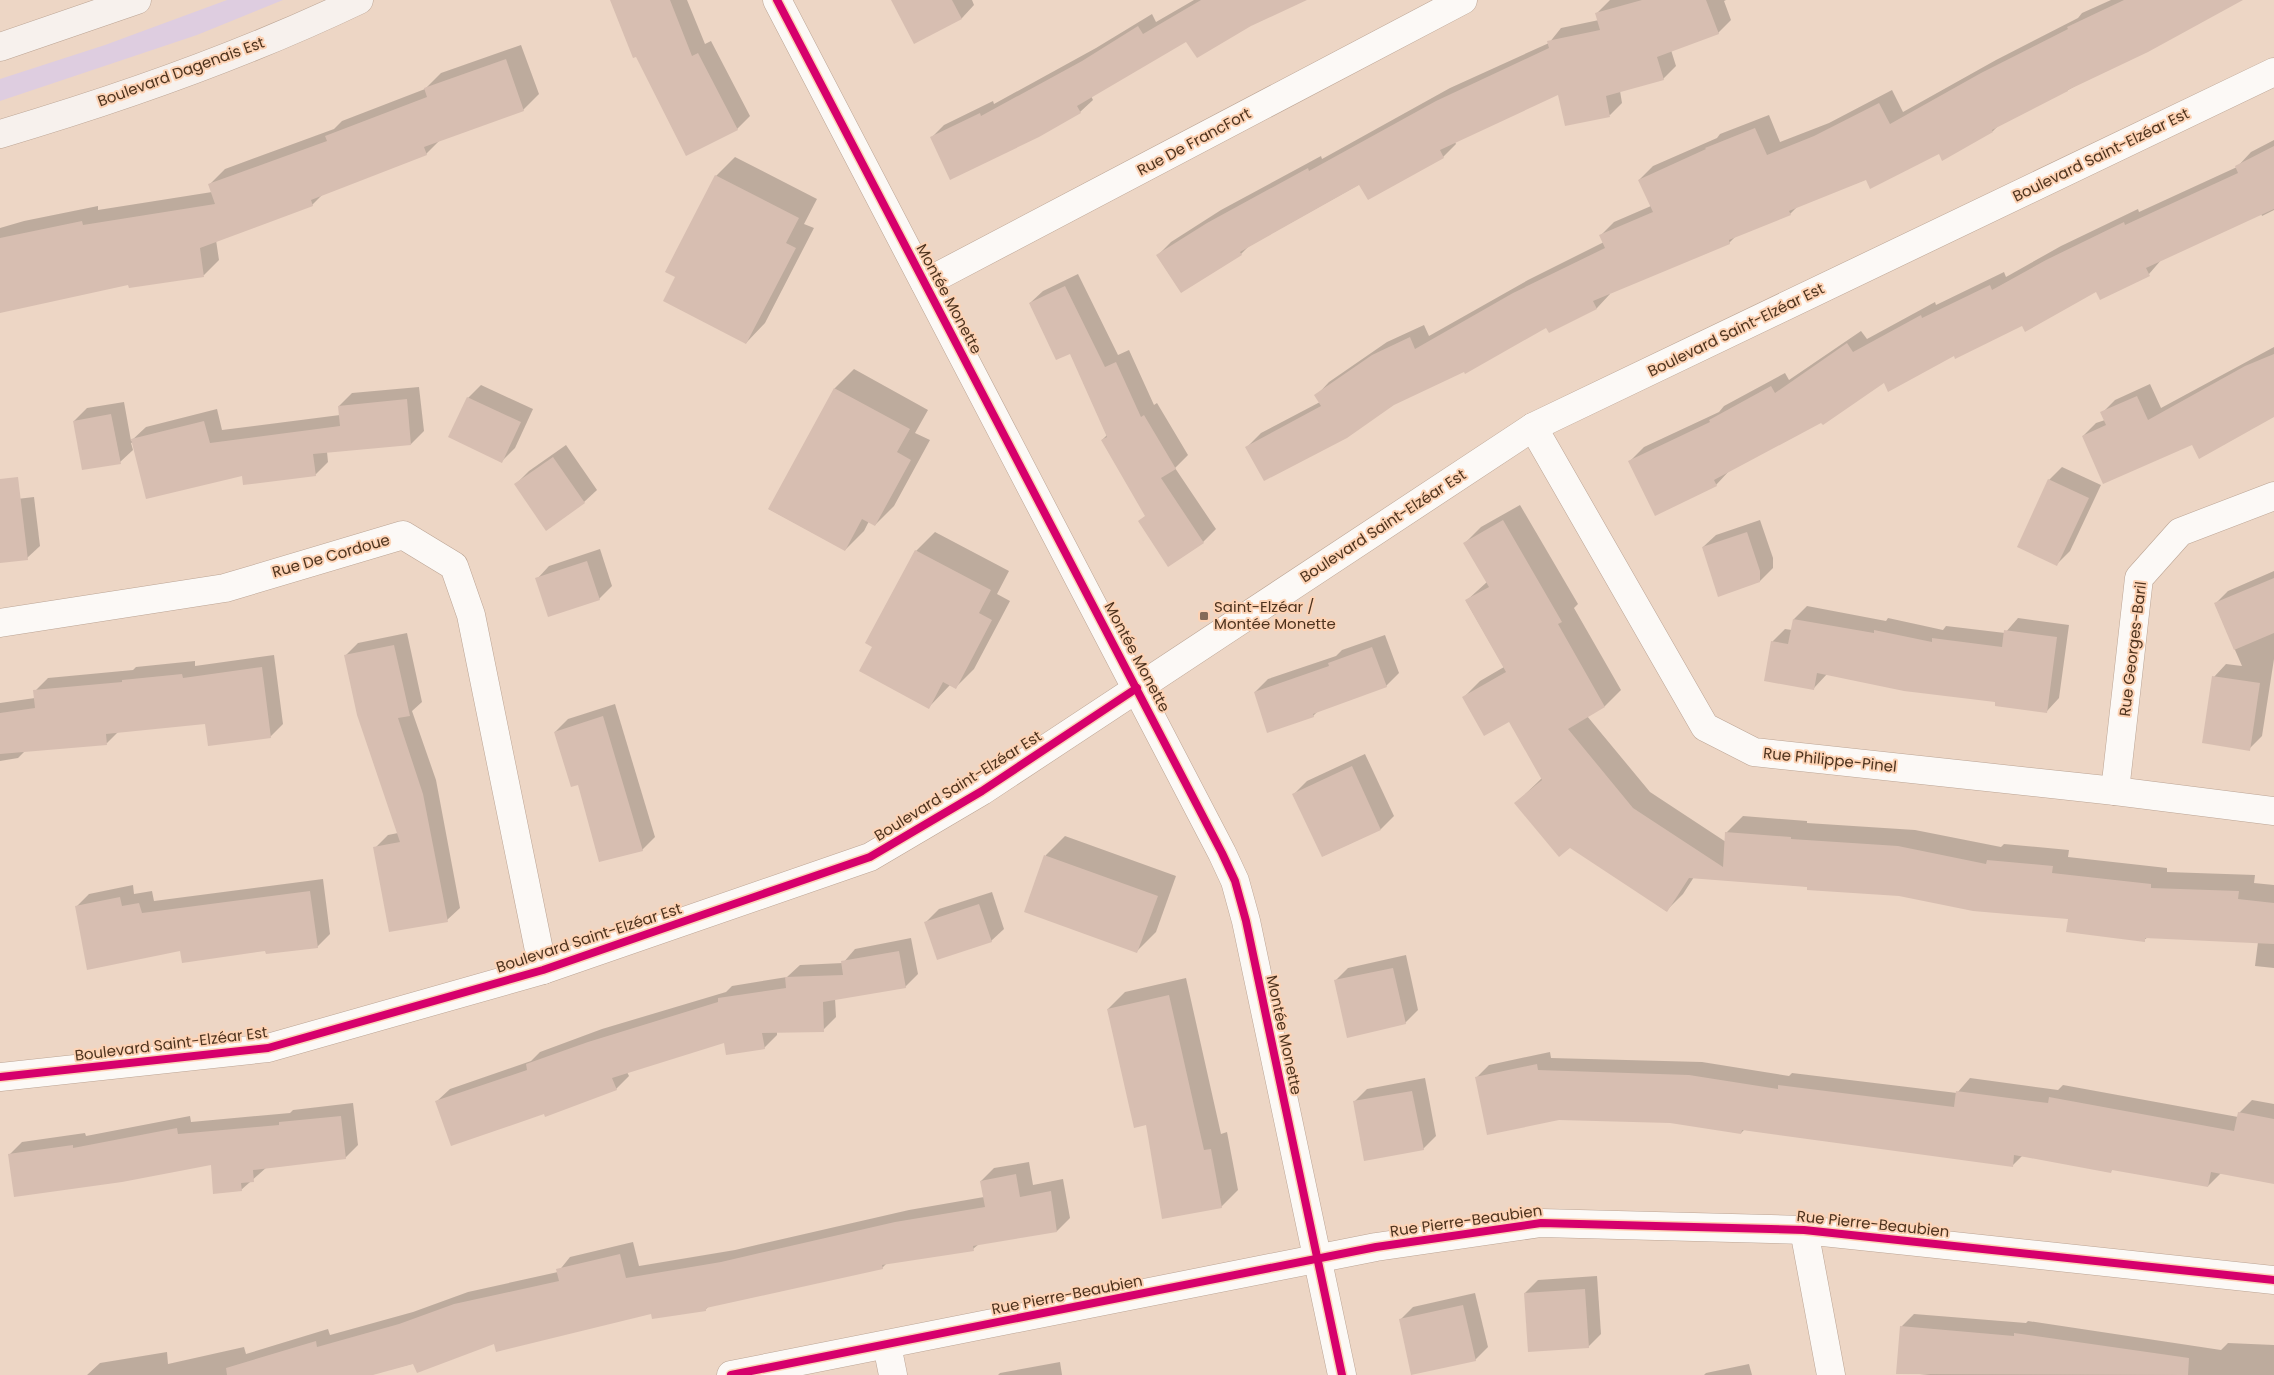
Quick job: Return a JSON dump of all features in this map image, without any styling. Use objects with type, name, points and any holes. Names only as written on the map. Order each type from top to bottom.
[{"type":"main road","points":[[0,47],[137,0]]},
{"type":"main road","name":"Boulevard Dagenais Est","points":[[0,134],[155,83],[270,40],[359,0]]},
{"type":"street","name":"Montée Monette","points":[[777,0],[1222,853],[1240,898],[1342,1375]]},
{"type":"street","name":"Rue De FrancFort","points":[[926,284],[1463,0]]},
{"type":"street","name":"Boulevard Saint-Elzéar Est","points":[[0,1077],[268,1048],[543,970],[870,856],[982,792],[1533,427],[2274,72]]},
{"type":"street","name":"Rue Philippe-Pinel","points":[[1533,427],[1705,727],[1754,752],[2116,790],[2274,811]]},
{"type":"street","name":"Rue Georges-Baril","points":[[2116,790],[2139,578],[2180,532],[2274,496]]},
{"type":"street","name":"Rue De Cordoue","points":[[0,623],[225,588],[403,535],[454,566],[471,615],[543,970]]},
{"type":"street","name":"Rue Pierre-Beaubien","points":[[731,1375],[1376,1247],[1541,1223],[1804,1230],[2274,1280]]},
{"type":"street","points":[[1804,1230],[1831,1375]]},
{"type":"street","points":[[887,1345],[893,1375]]},
{"type":"shaded area","points":[[227,0],[283,0],[197,35],[0,101],[0,79],[105,45]]},
{"type":"building","points":[[610,0],[670,0],[692,56],[698,53],[738,130],[686,156],[636,57],[633,58]]},
{"type":"building","points":[[891,0],[952,0],[962,19],[914,44]]},
{"type":"building","points":[[1201,0],[1307,0],[1251,26],[1197,58],[1186,42],[1077,106],[1081,113],[1039,137],[950,180],[930,137],[980,113],[981,116],[1082,61],[1138,26],[1143,34]]},
{"type":"building","points":[[1642,0],[1706,0],[1719,34],[1657,57],[1664,80],[1606,96],[1610,117],[1565,126],[1558,95],[1440,150],[1444,158],[1368,200],[1359,185],[1240,252],[1242,255],[1181,293],[1156,255],[1207,223],[1308,168],[1309,171],[1436,101],[1549,48],[1547,41],[1600,30],[1595,13]]},
{"type":"building","points":[[2124,0],[2243,0],[2148,52],[2068,90],[1992,130],[1993,132],[1942,161],[1939,154],[1870,189],[1866,180],[1789,211],[1791,215],[1729,240],[1730,244],[1593,301],[1597,309],[1549,333],[1546,328],[1465,374],[1464,372],[1394,405],[1347,438],[1264,481],[1245,447],[1321,406],[1314,395],[1372,355],[1410,337],[1415,349],[1513,293],[1605,248],[1599,235],[1653,212],[1638,180],[1705,148],[1755,128],[1767,155],[1814,136],[1879,103],[1890,124],[1981,73],[2068,29],[2067,27]]},
{"type":"building","points":[[506,59],[524,111],[424,147],[427,155],[311,200],[313,206],[200,248],[204,277],[129,288],[128,285],[0,313],[0,238],[82,221],[83,225],[215,204],[208,184],[327,141],[325,136],[427,97],[424,88]]},
{"type":"building","points":[[2274,146],[2274,209],[2146,268],[2150,276],[2100,300],[2096,292],[2025,332],[2022,326],[1955,359],[1954,356],[1888,392],[1884,383],[1823,425],[1821,423],[1714,480],[1717,486],[1655,516],[1628,461],[1710,422],[1709,420],[1771,386],[1775,393],[1847,343],[1853,352],[1921,315],[1922,318],[1990,285],[1992,290],[2046,260],[2124,222],[2125,225],[2238,173],[2235,166]]},
{"type":"building","points":[[715,175],[799,218],[786,243],[796,248],[746,344],[663,301],[675,277],[665,272]]},
{"type":"building","points":[[1065,286],[1105,367],[1116,362],[1141,417],[1144,415],[1176,469],[1161,478],[1204,543],[1168,567],[1138,521],[1145,516],[1101,440],[1107,437],[1070,354],[1056,360],[1029,303]]},
{"type":"building","points":[[2274,354],[2274,417],[2199,459],[2192,445],[2103,484],[2082,436],[2106,425],[2100,412],[2137,396],[2148,420],[2245,366]]},
{"type":"building","points":[[834,388],[910,429],[897,452],[911,460],[875,526],[862,519],[845,551],[768,509]]},
{"type":"building","points":[[467,397],[521,422],[502,463],[448,437]]},
{"type":"building","points":[[407,399],[411,445],[313,454],[316,476],[243,485],[242,476],[146,499],[131,439],[204,421],[210,443],[340,426],[338,406]]},
{"type":"building","points":[[111,414],[121,464],[82,470],[73,421]]},
{"type":"building","points":[[553,457],[585,503],[546,531],[514,484]]},
{"type":"building","points":[[18,477],[28,560],[0,563],[0,479]]},
{"type":"building","points":[[2048,479],[2089,498],[2057,566],[2017,547]]},
{"type":"building","points":[[1503,520],[1562,622],[1558,624],[1605,707],[1568,729],[1633,808],[1723,867],[1725,832],[1791,837],[1791,839],[1898,846],[1986,864],[1987,860],[2053,866],[2052,873],[2151,884],[2151,888],[2239,891],[2238,899],[2274,903],[2274,944],[2145,938],[2145,942],[2066,932],[2068,919],[1973,911],[1899,896],[1807,890],[1807,887],[1689,878],[1667,912],[1570,848],[1559,857],[1514,803],[1542,780],[1509,722],[1484,736],[1462,697],[1506,672],[1465,600],[1489,587],[1463,543]]},
{"type":"building","points":[[1747,532],[1760,571],[1760,582],[1718,597],[1702,547]]},
{"type":"building","points":[[915,550],[991,590],[979,613],[992,620],[956,689],[943,682],[929,709],[859,671],[872,647],[865,643]]},
{"type":"building","points":[[587,561],[600,600],[548,617],[535,578]]},
{"type":"building","points":[[2274,578],[2274,633],[2234,650],[2214,603]]},
{"type":"building","points":[[1793,619],[1874,633],[1874,630],[1932,642],[1932,638],[2002,647],[2004,630],[2057,637],[2047,713],[1995,706],[1995,702],[1904,691],[1817,673],[1814,690],[1764,681],[1771,641],[1788,644]]},
{"type":"building","points":[[394,645],[410,716],[398,718],[423,794],[448,922],[389,932],[373,847],[400,842],[357,715],[344,655]]},
{"type":"building","points":[[1372,647],[1387,687],[1313,714],[1314,717],[1267,733],[1254,692],[1329,666],[1328,663]]},
{"type":"building","points":[[262,667],[271,738],[208,746],[205,724],[106,734],[107,745],[0,754],[0,713],[35,708],[33,690],[122,682],[122,680],[182,674],[183,678]]},
{"type":"building","points":[[2212,676],[2260,683],[2250,751],[2202,743]]},
{"type":"building","points":[[603,716],[643,851],[599,862],[578,785],[571,787],[554,732]]},
{"type":"building","points":[[1352,766],[1381,830],[1322,857],[1292,794]]},
{"type":"building","points":[[1044,855],[1158,896],[1137,953],[1024,912]]},
{"type":"building","points":[[310,891],[318,948],[266,954],[265,951],[182,963],[180,951],[87,970],[75,906],[120,897],[122,906],[139,903],[142,913]]},
{"type":"building","points":[[979,904],[992,942],[937,960],[924,922]]},
{"type":"building","points":[[899,951],[906,988],[823,1002],[824,1032],[762,1033],[765,1049],[726,1055],[724,1043],[612,1078],[617,1090],[545,1117],[544,1114],[451,1146],[435,1101],[527,1070],[526,1064],[588,1042],[718,1002],[718,998],[786,988],[785,977],[843,975],[841,961]]},
{"type":"building","points":[[1393,968],[1406,1024],[1347,1038],[1334,980]]},
{"type":"building","points":[[1169,995],[1204,1150],[1211,1149],[1222,1208],[1162,1219],[1146,1125],[1134,1128],[1107,1009]]},
{"type":"building","points":[[1537,1064],[1538,1070],[1689,1075],[1778,1089],[1778,1085],[1954,1107],[1956,1091],[2048,1103],[2049,1097],[2234,1131],[2238,1112],[2274,1119],[2274,1184],[2211,1172],[2208,1187],[2112,1170],[2111,1173],[2014,1155],[2013,1167],[1742,1130],[1741,1134],[1670,1123],[1559,1120],[1487,1135],[1475,1077]]},
{"type":"building","points":[[1412,1091],[1424,1150],[1364,1161],[1353,1101]]},
{"type":"building","points":[[341,1116],[346,1159],[253,1170],[254,1182],[241,1183],[242,1191],[213,1194],[211,1165],[122,1182],[14,1197],[8,1154],[73,1145],[73,1148],[177,1128],[178,1134],[279,1125],[279,1122]]},
{"type":"building","points":[[1016,1174],[1020,1197],[1051,1191],[1057,1232],[973,1246],[974,1251],[882,1265],[883,1269],[706,1308],[706,1311],[652,1319],[651,1314],[496,1352],[494,1344],[417,1373],[413,1364],[373,1375],[227,1375],[226,1368],[316,1341],[317,1347],[399,1324],[454,1304],[559,1281],[556,1269],[620,1254],[626,1278],[721,1262],[895,1222],[985,1207],[980,1181]]},
{"type":"building","points":[[1585,1289],[1589,1348],[1528,1352],[1524,1293]]},
{"type":"building","points":[[1463,1305],[1476,1361],[1411,1375],[1399,1319]]},
{"type":"building","points":[[1900,1326],[2014,1336],[2014,1333],[2189,1358],[2188,1375],[1896,1374]]},
{"type":"cycle path","points":[[777,0],[1235,881],[1246,921],[1342,1375]]},
{"type":"cycle path","points":[[0,1077],[268,1048],[543,970],[870,857],[982,791],[1137,688]]},
{"type":"cycle path","points":[[731,1375],[1376,1247],[1541,1223],[1804,1230],[2274,1280]]},
{"type":"place","name":"Saint-Elzéar / Montée Monette","points":[[1204,616]]}]
